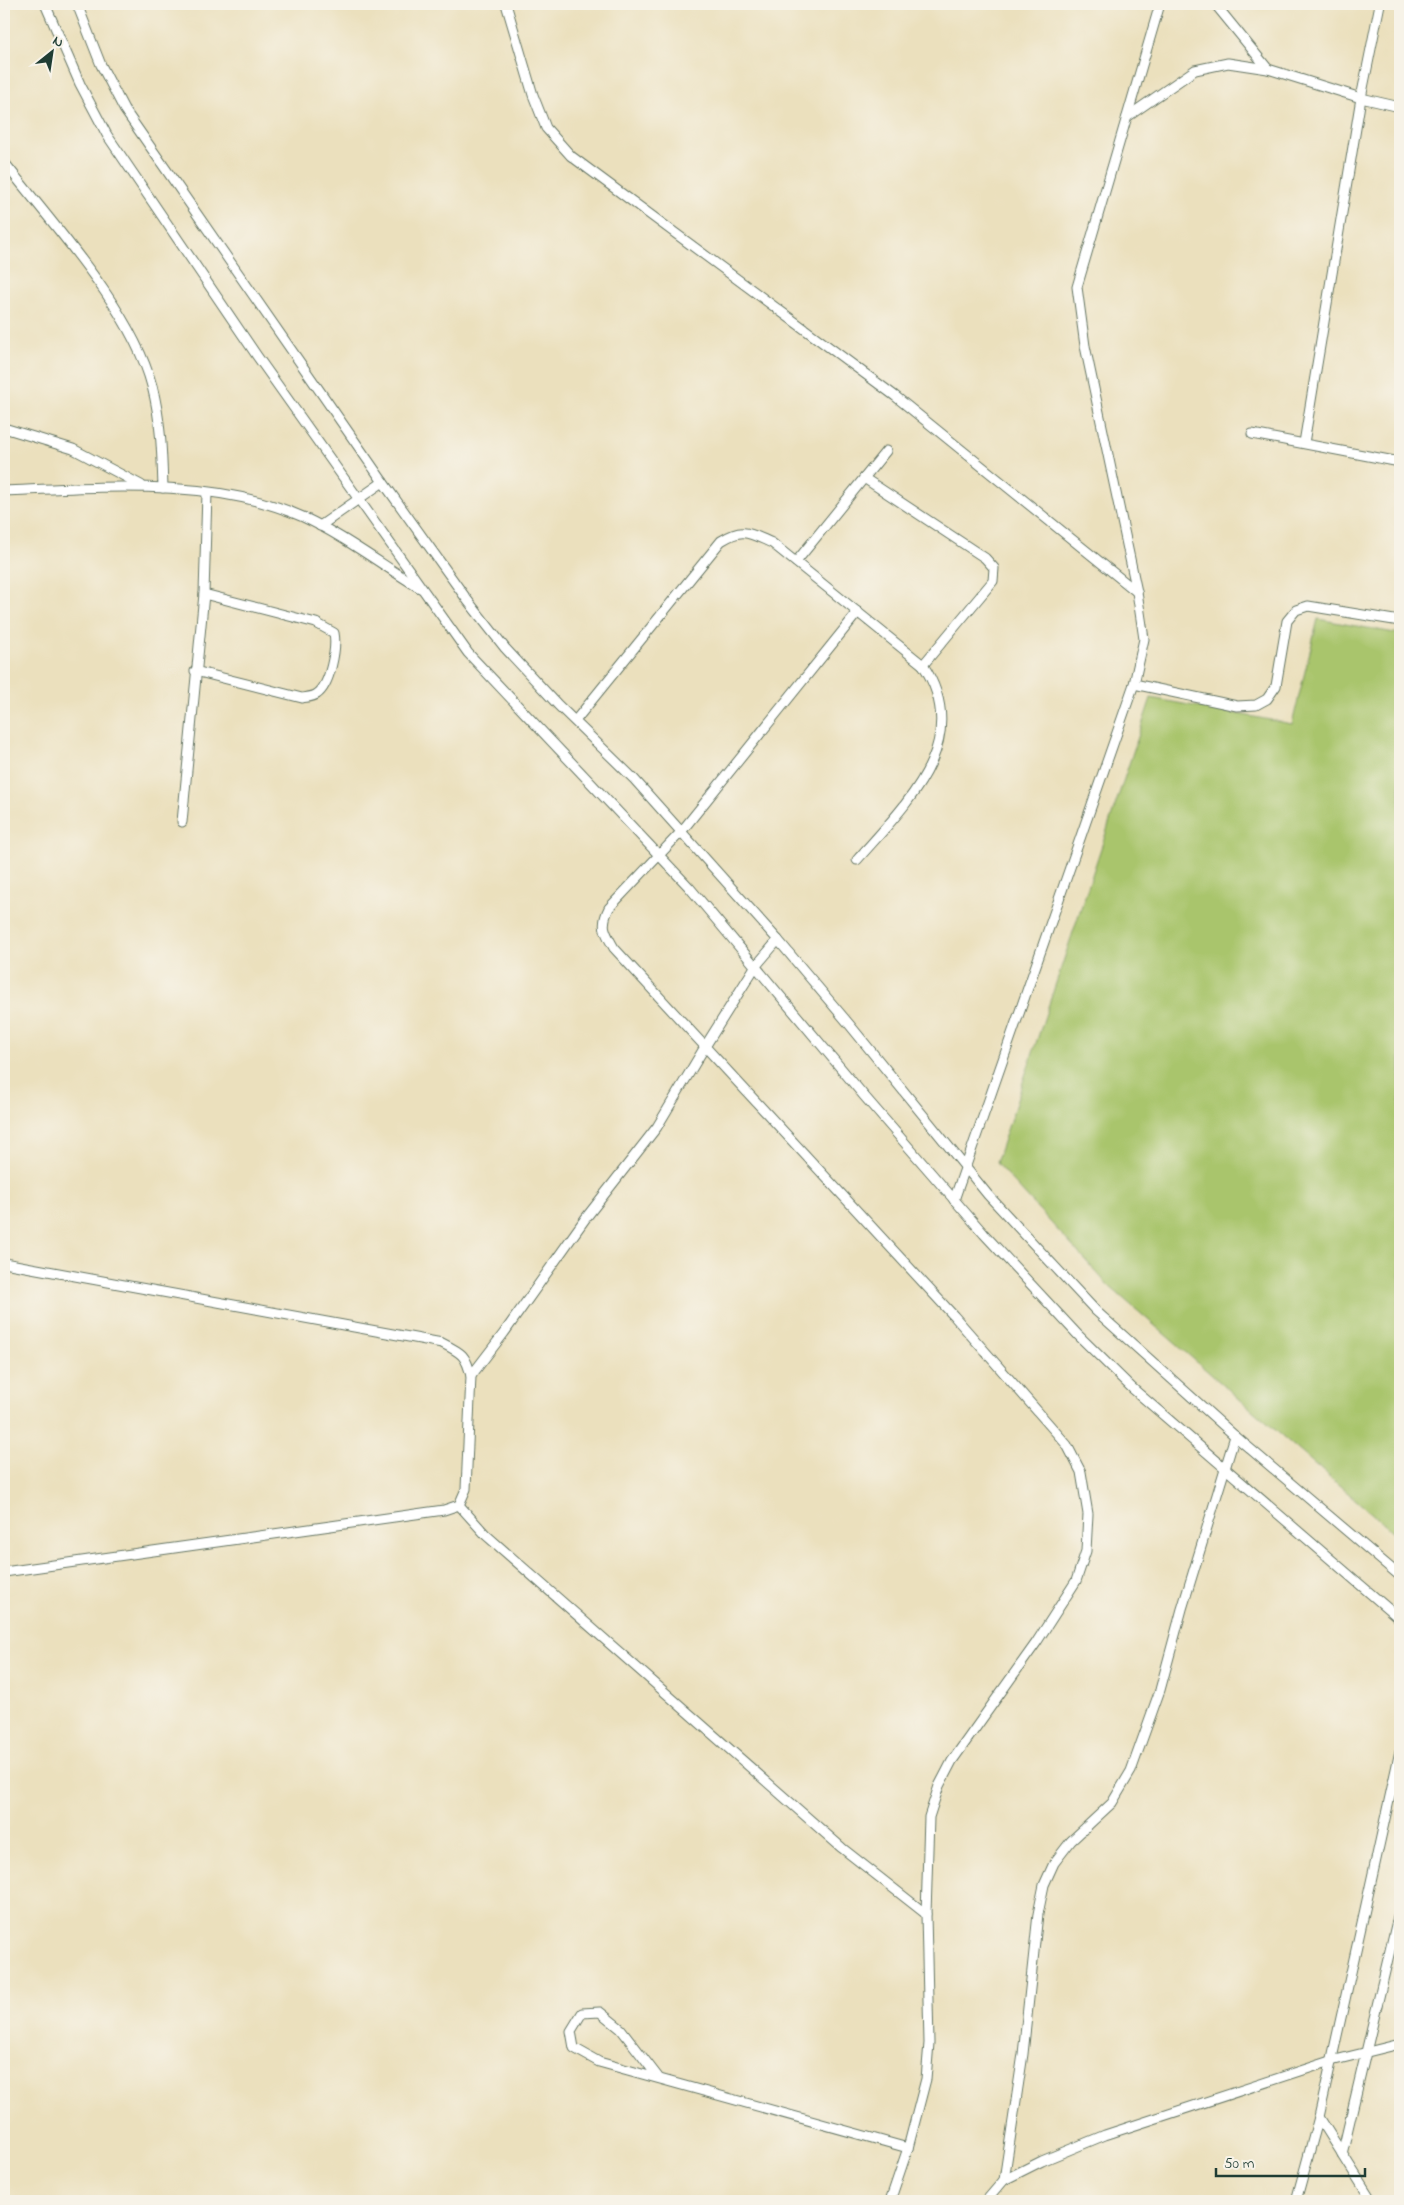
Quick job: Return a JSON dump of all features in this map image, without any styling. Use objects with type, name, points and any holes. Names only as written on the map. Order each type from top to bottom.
[{"type":"lane","points":[[45,4],[80,84],[107,135],[257,356],[468,653],[689,887],[954,1200],[1078,1335],[1132,1388],[1400,1619]]},
{"type":"lane","points":[[77,4],[101,65],[124,109],[383,482],[468,601],[505,648],[634,779],[778,940],[967,1167],[988,1195],[1096,1311],[1235,1436],[1400,1576]]},
{"type":"lane","points":[[506,4],[533,95],[546,128],[571,156],[895,396],[1137,592]]},
{"type":"lane","points":[[954,1200],[1134,684],[1144,639],[1137,592],[1085,346],[1077,287],[1160,4]]},
{"type":"lane","points":[[1215,4],[1268,69]]},
{"type":"lane","points":[[1304,443],[1361,98],[1380,4]]},
{"type":"lane","points":[[1127,117],[1195,70],[1228,63],[1268,69],[1361,98],[1400,107]]},
{"type":"lane","points":[[4,162],[103,288],[133,339],[152,385],[160,427],[163,488]]},
{"type":"lane","points":[[4,428],[73,448],[142,486]]},
{"type":"lane","points":[[1252,434],[1400,462]]},
{"type":"lane","points":[[796,562],[886,451]]},
{"type":"lane","points":[[864,478],[985,558],[994,568],[993,581],[923,665]]},
{"type":"lane","points":[[320,526],[383,482]]},
{"type":"lane","points":[[4,491],[142,486],[207,493],[273,505],[320,526],[425,591]]},
{"type":"lane","points":[[182,822],[204,594],[207,493]]},
{"type":"lane","points":[[575,721],[721,541],[735,533],[750,533],[772,543],[923,665],[934,685],[941,712],[941,731],[926,776],[857,860]]},
{"type":"lane","points":[[196,672],[302,698],[318,694],[324,686],[336,648],[334,634],[316,623],[204,594]]},
{"type":"lane","points":[[1134,684],[1238,706],[1256,705],[1267,700],[1276,686],[1287,621],[1296,610],[1308,606],[1400,621]]},
{"type":"lane","points":[[858,612],[681,832],[609,908],[604,919],[604,931],[614,948],[630,966],[706,1045],[954,1316],[1067,1445],[1081,1472],[1088,1514],[1086,1551],[1076,1581],[1036,1643],[952,1761],[939,1786],[929,1817],[926,1914],[929,2016],[926,2079],[908,2148],[890,2201]]},
{"type":"lane","points":[[471,1376],[585,1219],[658,1127],[755,967],[778,940]]},
{"type":"lane","points":[[4,1263],[442,1343],[456,1350],[467,1360],[471,1376],[466,1489],[459,1505],[444,1510],[387,1519],[4,1572]]},
{"type":"lane","points":[[1004,2180],[1022,2054],[1038,1914],[1044,1885],[1054,1864],[1071,1840],[1112,1803],[1132,1771],[1160,1690],[1182,1609],[1235,1436]]},
{"type":"lane","points":[[459,1505],[486,1535],[842,1848],[926,1914]]},
{"type":"lane","points":[[1296,2201],[1319,2117],[1400,1751]]},
{"type":"lane","points":[[1342,2154],[1400,1908]]},
{"type":"lane","points":[[658,2077],[621,2029],[600,2012],[582,2013],[571,2031],[574,2048],[599,2062],[908,2148]]},
{"type":"lane","points":[[986,2201],[1004,2180],[1042,2161],[1105,2135],[1331,2061],[1400,2044]]},
{"type":"lane","points":[[1319,2117],[1372,2201]]},
{"type":"green space","points":[[1318,619],[1400,634],[1400,1538],[1109,1286],[996,1163],[1151,698],[1292,724]]}]
